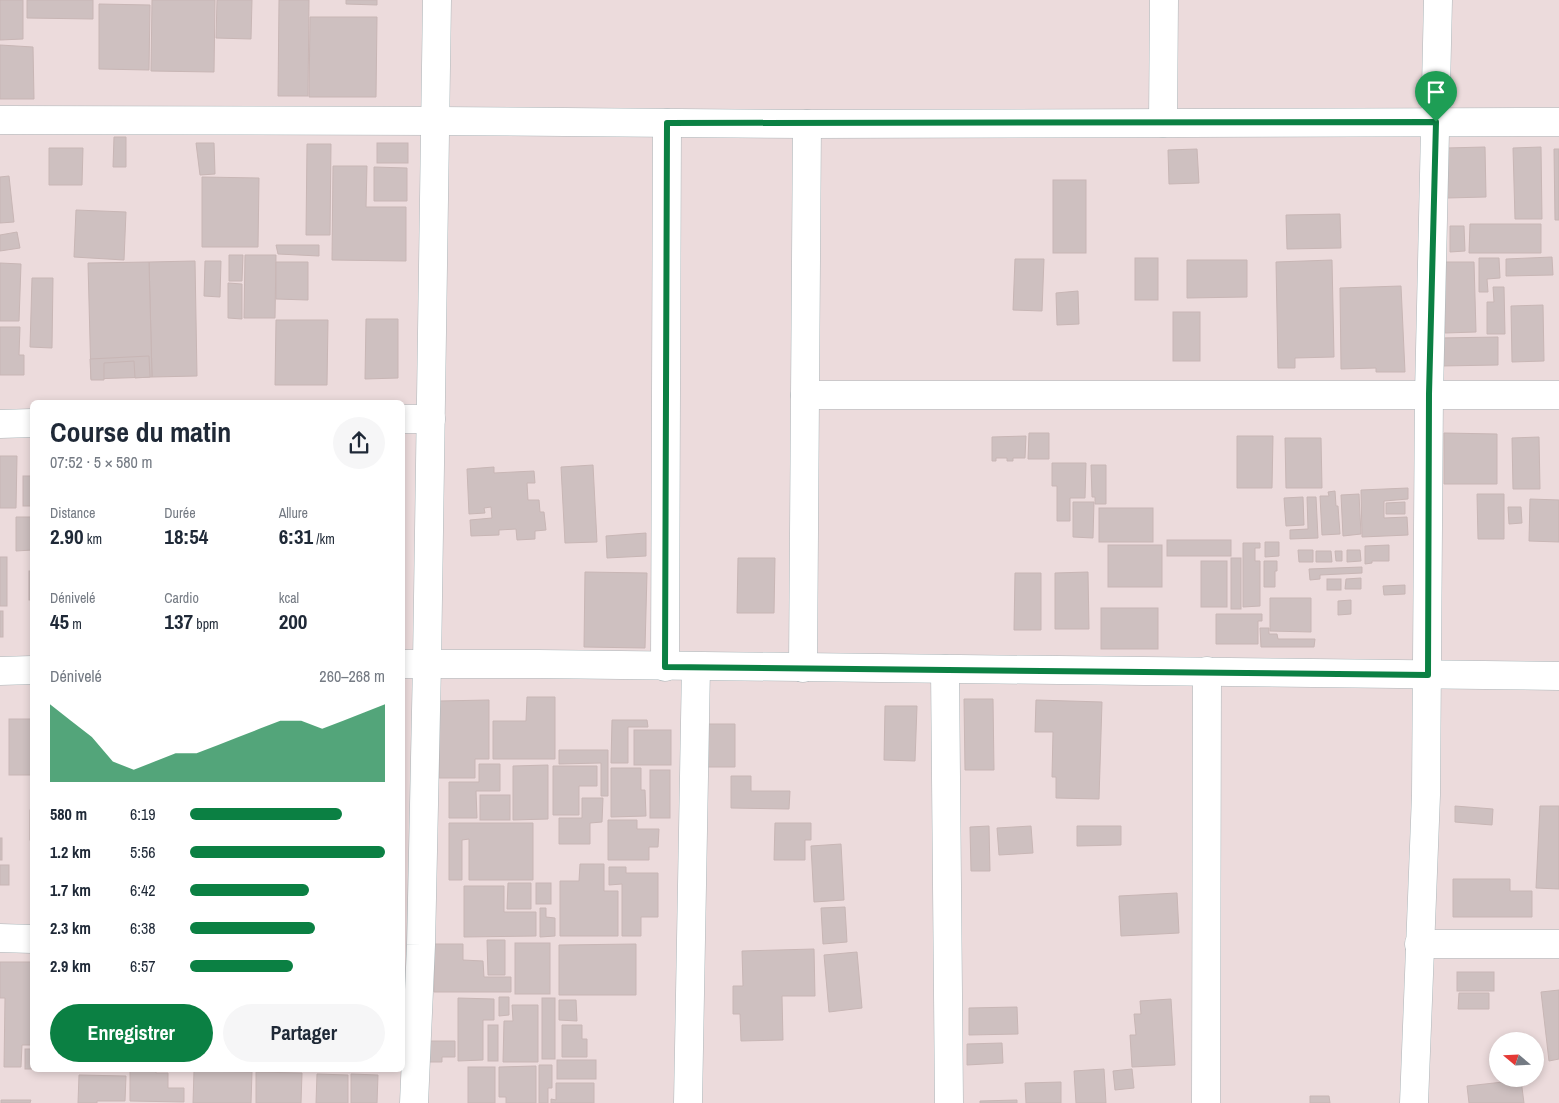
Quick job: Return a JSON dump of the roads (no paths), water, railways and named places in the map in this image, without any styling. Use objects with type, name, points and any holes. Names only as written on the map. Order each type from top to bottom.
[{"type":"street","points":[[414,1103],[412,944],[415,664],[431,419],[438,0]]},
{"type":"street","points":[[1163,123],[1164,0]]},
{"type":"street","points":[[1414,1103],[1426,795],[1429,394],[1438,0]]},
{"type":"street","points":[[0,120],[807,124],[1559,122]]},
{"type":"street","points":[[665,667],[667,123]]},
{"type":"street","points":[[803,668],[807,124]]},
{"type":"street","points":[[805,395],[1559,394]]},
{"type":"street","points":[[405,419],[431,419]]},
{"type":"street","points":[[0,424],[30,423]]},
{"type":"street","points":[[415,664],[1559,676]]},
{"type":"street","points":[[688,1103],[696,667]]},
{"type":"street","points":[[945,669],[950,1103]]},
{"type":"street","points":[[0,671],[30,670]]},
{"type":"street","points":[[1206,1103],[1207,672]]},
{"type":"street","points":[[0,938],[30,939]]},
{"type":"street","points":[[1419,944],[1559,944]]}]
